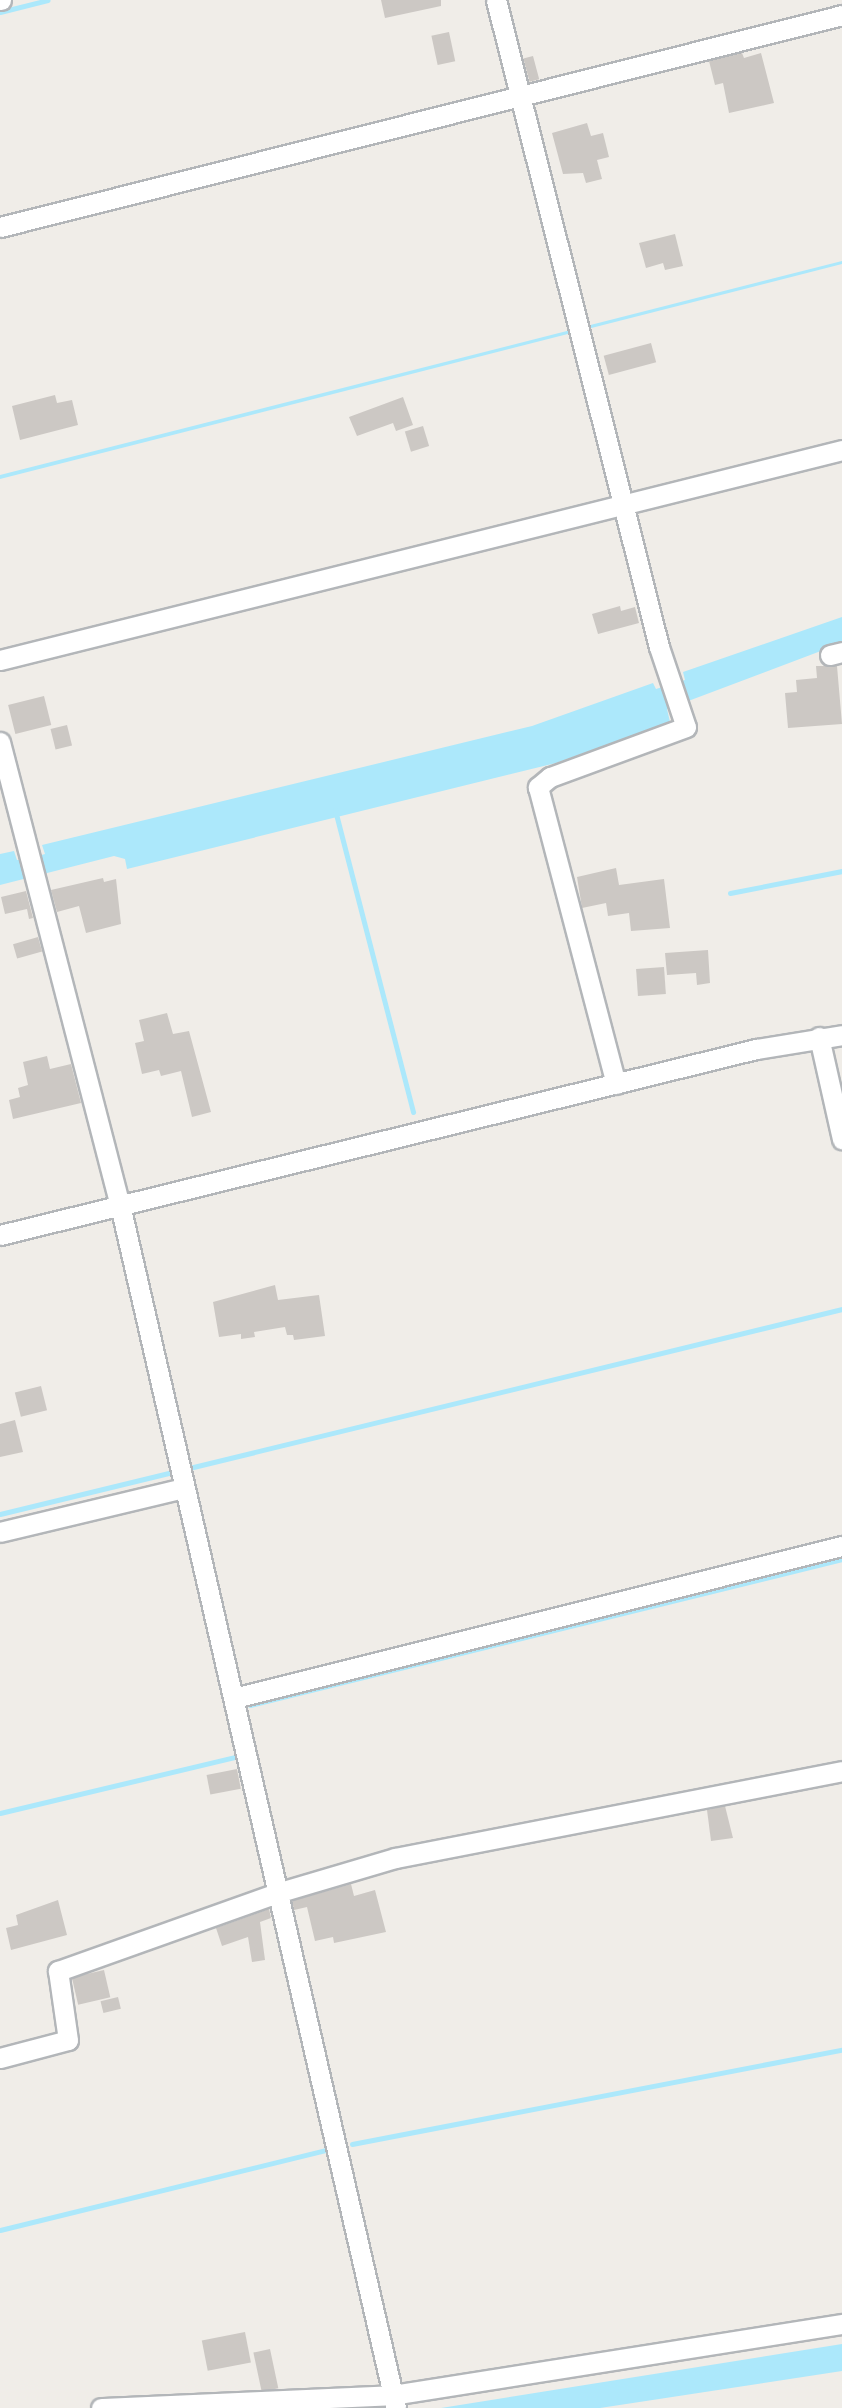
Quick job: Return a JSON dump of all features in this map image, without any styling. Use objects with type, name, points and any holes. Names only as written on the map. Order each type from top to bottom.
[{"type":"street","points":[[496,0],[623,506],[670,680],[687,727],[550,777],[538,787],[616,1084]]},
{"type":"street","points":[[0,227],[842,15]]},
{"type":"street","points":[[0,660],[842,450]]},
{"type":"street","points":[[0,742],[120,1205],[395,2404]]},
{"type":"street","points":[[0,1235],[616,1084],[819,1037],[842,1035]]},
{"type":"street","points":[[819,1037],[842,1139]]},
{"type":"street","points":[[0,1532],[181,1476]]},
{"type":"street","points":[[234,1698],[842,1546]]},
{"type":"street","points":[[0,2058],[68,2040],[58,1971],[277,1893],[394,1858],[842,1771]]},
{"type":"street","points":[[101,2408],[395,2404],[842,2324]]},
{"type":"water","points":[[842,261],[842,264],[0,479],[0,475]]},
{"type":"water","points":[[842,617],[842,643],[667,709],[670,722],[556,763],[127,869],[125,859],[114,856],[0,885],[0,854],[14,851],[17,860],[24,860],[45,854],[42,845],[532,726],[653,683],[656,689],[685,680],[683,672]]},
{"type":"water","points":[[842,2344],[842,2371],[600,2408],[441,2408]]},
{"type":"building","points":[[381,0],[441,0],[441,6],[385,18]]},
{"type":"building","points":[[449,32],[455,61],[438,65],[431,36]]},
{"type":"building","points":[[742,53],[744,58],[761,53],[774,103],[729,113],[723,83],[715,85],[709,61]]},
{"type":"building","points":[[533,56],[539,79],[530,82],[523,59]]},
{"type":"building","points":[[587,123],[591,136],[603,133],[609,157],[597,160],[602,179],[586,183],[583,173],[563,174],[552,133]]},
{"type":"building","points":[[675,234],[683,266],[665,270],[663,263],[646,268],[639,243]]},
{"type":"building","points":[[651,343],[656,362],[609,375],[604,356]]},
{"type":"building","points":[[55,395],[57,403],[72,400],[78,425],[20,440],[12,406]]},
{"type":"building","points":[[403,397],[413,425],[396,431],[393,423],[357,436],[349,417]]},
{"type":"building","points":[[423,426],[429,446],[411,452],[405,432]]},
{"type":"building","points":[[620,606],[621,611],[635,607],[639,623],[598,634],[592,614]]},
{"type":"building","points":[[816,666],[837,666],[842,724],[788,728],[785,693],[797,692],[796,680],[817,678]]},
{"type":"building","points":[[44,696],[51,725],[15,734],[8,705]]},
{"type":"building","points":[[67,725],[72,745],[56,749],[51,729]]},
{"type":"building","points":[[616,868],[619,885],[664,879],[670,928],[631,931],[629,913],[608,916],[606,903],[582,908],[577,877]]},
{"type":"building","points":[[103,878],[104,882],[116,879],[121,924],[86,933],[79,906],[57,912],[51,890]]},
{"type":"building","points":[[26,891],[33,918],[29,919],[27,909],[5,914],[1,897]]},
{"type":"building","points":[[38,937],[42,951],[17,959],[13,944]]},
{"type":"building","points":[[708,950],[710,983],[697,985],[696,973],[667,975],[665,953]]},
{"type":"building","points":[[664,967],[666,994],[638,996],[636,969]]},
{"type":"building","points":[[167,1013],[173,1034],[189,1031],[211,1112],[192,1117],[181,1071],[161,1076],[159,1070],[142,1074],[135,1043],[144,1041],[139,1020]]},
{"type":"building","points":[[47,1056],[50,1069],[71,1064],[81,1103],[13,1119],[9,1100],[20,1097],[18,1088],[28,1085],[23,1062]]},
{"type":"building","points":[[275,1285],[278,1300],[319,1295],[325,1336],[294,1340],[293,1335],[287,1335],[285,1327],[254,1332],[255,1337],[241,1339],[241,1334],[219,1337],[213,1302]]},
{"type":"building","points":[[41,1386],[47,1410],[21,1417],[15,1393]]},
{"type":"building","points":[[15,1420],[23,1452],[0,1457],[0,1424]]},
{"type":"building","points":[[237,1769],[241,1789],[210,1795],[207,1775]]},
{"type":"building","points":[[725,1806],[733,1838],[711,1841],[707,1810]]},
{"type":"building","points":[[351,1884],[354,1896],[375,1890],[386,1932],[334,1943],[333,1937],[315,1941],[307,1907],[294,1910],[292,1901]]},
{"type":"building","points":[[58,1900],[67,1935],[11,1950],[6,1928],[18,1925],[16,1915]]},
{"type":"building","points":[[269,1909],[271,1918],[260,1922],[265,1960],[252,1962],[248,1937],[222,1946],[216,1928]]},
{"type":"building","points":[[104,1970],[110,1997],[78,2005],[72,1977]]},
{"type":"building","points":[[118,1997],[121,2009],[103,2013],[101,2001]]},
{"type":"building","points":[[245,2332],[251,2362],[208,2371],[202,2340]]},
{"type":"building","points":[[270,2349],[278,2388],[262,2392],[253,2353]]},
{"type":"waterway","points":[[0,12],[48,0]]},
{"type":"waterway","points":[[335,810],[413,1112]]},
{"type":"waterway","points":[[730,893],[842,871]]},
{"type":"waterway","points":[[0,1514],[842,1309]]},
{"type":"waterway","points":[[250,1705],[842,1559]]},
{"type":"waterway","points":[[0,1813],[235,1757]]},
{"type":"waterway","points":[[352,2144],[842,2050]]},
{"type":"waterway","points":[[0,2230],[325,2150]]}]
